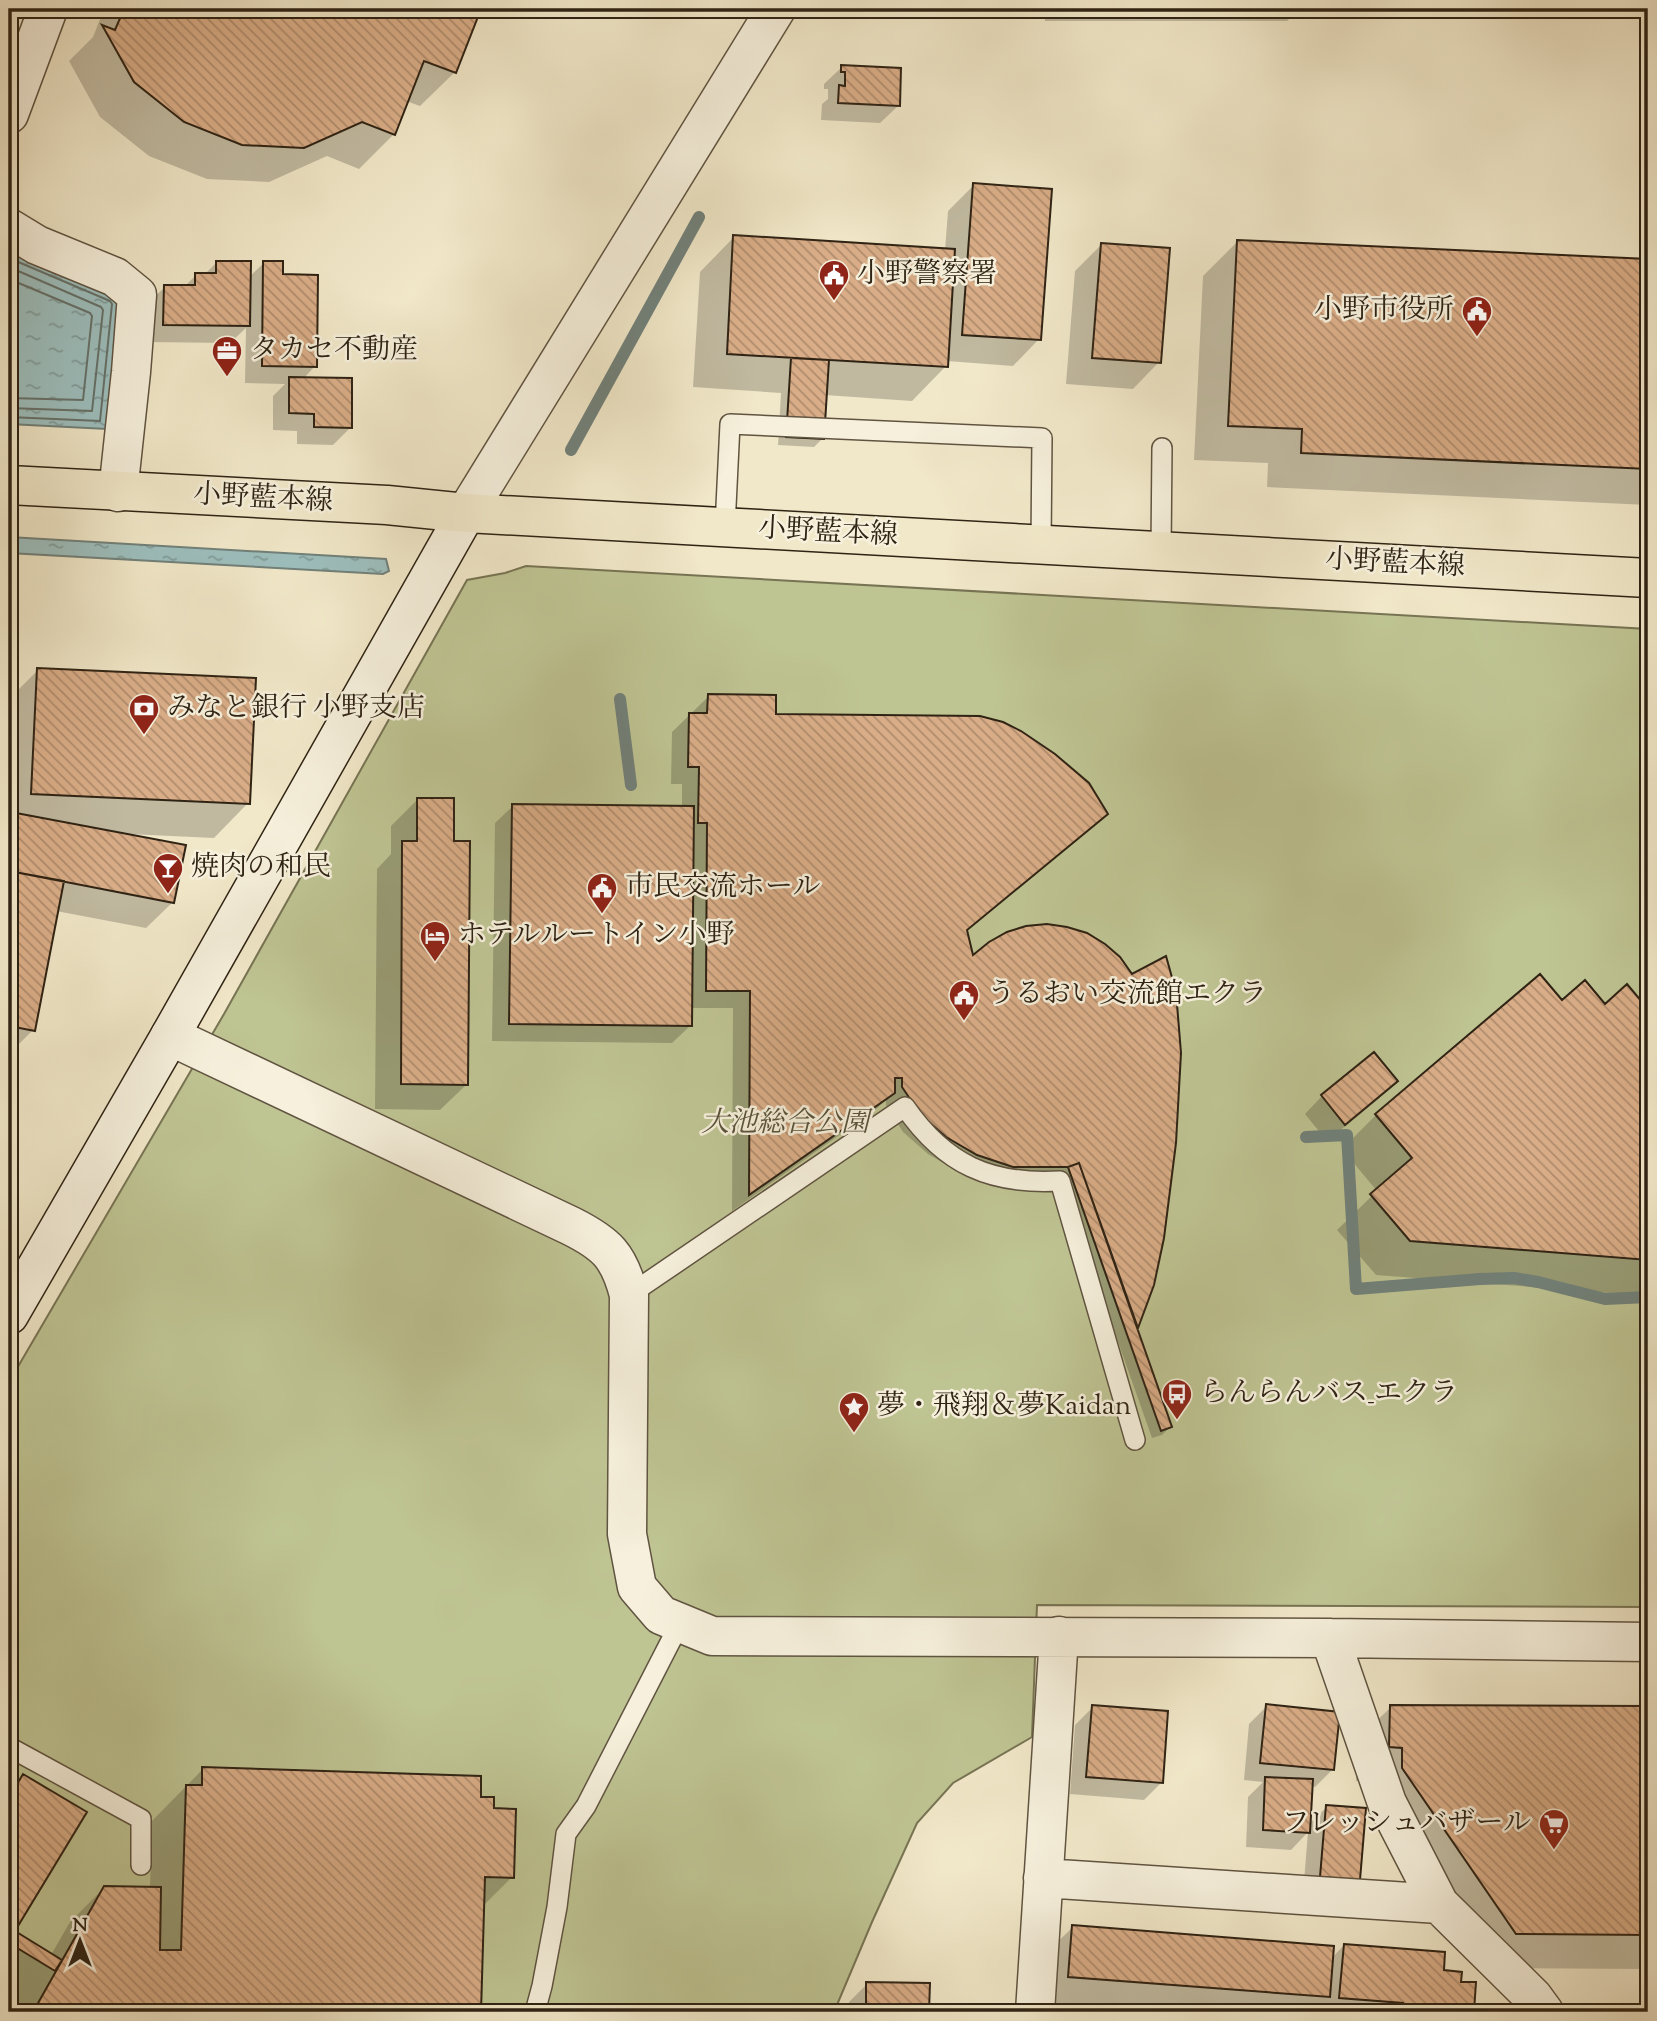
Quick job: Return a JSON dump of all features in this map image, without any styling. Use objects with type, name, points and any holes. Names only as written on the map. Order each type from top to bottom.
[{"type":"main road","name":"小野藍本線","points":[[9,485],[1648,578]]},
{"type":"street","points":[[9,114],[48,9]]},
{"type":"street","points":[[9,1315],[466,513],[776,9]]},
{"type":"street","points":[[9,228],[37,245],[116,277],[138,296],[118,492]]},
{"type":"street","points":[[170,1036],[593,1237],[610,1251],[624,1273],[629,1295],[626,1534],[637,1587],[661,1615],[712,1636],[1059,1636],[1648,1642]]},
{"type":"street","points":[[1035,2012],[1059,1636]]},
{"type":"street","points":[[1330,1638],[1387,1803],[1439,1904],[1533,1997],[1544,2012]]},
{"type":"street","points":[[1043,1878],[1439,1904]]},
{"type":"lane","points":[[725,527],[730,424],[1042,438],[1041,545]]},
{"type":"lane","points":[[1161,551],[1162,448]]},
{"type":"lane","points":[[629,1295],[905,1107],[933,1142],[971,1167],[1015,1181],[1060,1181],[1135,1440]]},
{"type":"lane","points":[[535,2012],[556,1907],[566,1834],[586,1806],[681,1623]]},
{"type":"lane","points":[[9,1747],[141,1819],[141,1865]]},
{"type":"green space","name":"大池総合公園","points":[[526,566],[1648,629],[1648,1607],[1037,1605],[1032,1737],[953,1783],[917,1823],[834,2012],[9,2012],[9,1382],[224,1014],[467,580]]},
{"type":"water","points":[[9,250],[120,297],[107,429],[9,424]]},
{"type":"water","points":[[9,537],[386,559],[389,571],[383,574],[9,553]]},
{"type":"building","points":[[124,9],[481,9],[456,73],[424,61],[395,135],[362,122],[304,148],[242,145],[184,122],[134,82],[102,25],[115,30]]},
{"type":"building","points":[[841,65],[901,68],[900,106],[838,103],[839,85],[845,86],[845,72],[841,72]]},
{"type":"building","points":[[973,183],[1052,189],[1041,340],[962,335]]},
{"type":"building","points":[[733,235],[955,249],[948,367],[727,354]]},
{"type":"building","points":[[1237,240],[1648,259],[1648,469],[1301,453],[1302,429],[1228,426]]},
{"type":"building","points":[[1101,243],[1170,248],[1161,363],[1092,358]]},
{"type":"building","points":[[216,261],[251,261],[250,326],[163,325],[164,285],[195,285],[195,273],[216,273]]},
{"type":"building","points":[[263,261],[283,261],[283,274],[318,275],[317,367],[262,366]]},
{"type":"building","points":[[791,358],[829,360],[824,439],[786,437]]},
{"type":"building","points":[[289,377],[352,378],[352,428],[314,427],[314,414],[289,413]]},
{"type":"building","name":"みなと銀行 小野支店","points":[[37,668],[256,678],[250,804],[31,794]]},
{"type":"building","name":"うるおい交流館エクラ","points":[[708,694],[776,695],[776,714],[980,716],[1003,722],[1021,731],[1055,754],[1089,783],[1108,814],[967,930],[973,955],[1007,932],[1026,926],[1047,924],[1087,933],[1120,957],[1132,974],[1166,956],[1176,992],[1181,1053],[1176,1143],[1164,1238],[1154,1285],[1138,1328],[1079,1163],[1068,1167],[1013,1167],[977,1155],[946,1137],[921,1115],[902,1087],[902,1078],[895,1078],[895,1093],[749,1195],[750,991],[706,991],[707,823],[698,823],[699,767],[688,767],[689,713],[707,713]]},
{"type":"building","name":"ホテルルートイン小野","points":[[417,798],[454,798],[454,841],[470,841],[468,1085],[401,1084],[402,841],[417,841]]},
{"type":"building","name":"市民交流ホール","points":[[512,804],[694,806],[692,1026],[509,1024]]},
{"type":"building","points":[[16,813],[186,845],[174,903],[9,871],[9,850]]},
{"type":"building","points":[[9,871],[64,881],[35,1031],[9,1026]]},
{"type":"building","points":[[1540,974],[1562,1000],[1585,980],[1605,1004],[1627,984],[1648,1009],[1648,1260],[1410,1241],[1370,1194],[1412,1158],[1375,1114]]},
{"type":"building","points":[[1374,1052],[1398,1081],[1345,1125],[1321,1095]]},
{"type":"building","points":[[1079,1163],[1172,1427],[1161,1431],[1068,1167]]},
{"type":"building","points":[[1266,1704],[1340,1712],[1334,1770],[1260,1763]]},
{"type":"building","points":[[1092,1705],[1168,1711],[1163,1783],[1086,1777]]},
{"type":"building","name":"フレッシュバザール","points":[[1390,1705],[1648,1706],[1648,1935],[1516,1934],[1402,1768],[1402,1748],[1389,1747]]},
{"type":"building","points":[[202,1767],[481,1776],[481,1797],[494,1797],[494,1808],[516,1809],[514,1878],[485,1877],[481,2012],[33,2012],[104,1886],[161,1887],[160,1950],[181,1950],[186,1785],[202,1785]]},
{"type":"building","points":[[23,1774],[87,1812],[15,1931],[62,1960],[55,1971],[9,1943],[9,1798]]},
{"type":"building","points":[[1265,1777],[1313,1779],[1310,1833],[1263,1830]]},
{"type":"building","points":[[1326,1805],[1366,1808],[1360,1880],[1320,1877]]},
{"type":"building","points":[[1072,1925],[1334,1946],[1330,1997],[1068,1977]]},
{"type":"building","points":[[1344,1944],[1445,1952],[1444,1970],[1462,1972],[1461,1982],[1476,1982],[1474,2012],[1402,2012],[1403,2003],[1339,1998]]},
{"type":"building","points":[[866,1982],[930,1983],[929,2012],[866,2012]]},
{"type":"waterway","points":[[571,450],[699,217]]},
{"type":"waterway","points":[[620,699],[631,785]]},
{"type":"waterway","points":[[1306,1137],[1347,1135],[1356,1289],[1514,1278],[1605,1299],[1648,1297]]},
{"type":"place","name":"小野警察署","points":[[834,302]]},
{"type":"place","name":"小野市役所","points":[[1477,338]]},
{"type":"place","name":"タカセ不動産","points":[[227,378]]},
{"type":"place","name":"みなと銀行 小野支店","points":[[144,736]]},
{"type":"place","name":"焼肉の和民","points":[[168,895]]},
{"type":"place","name":"市民交流ホール","points":[[602,915]]},
{"type":"place","name":"ホテルルートイン小野","points":[[435,963]]},
{"type":"place","name":"うるおい交流館エクラ","points":[[964,1022]]},
{"type":"place","name":"らんらんバス_エクラ","points":[[1177,1421]]},
{"type":"place","name":"夢・飛翔＆夢Kaidan","points":[[854,1434]]},
{"type":"place","name":"フレッシュバザール","points":[[1554,1851]]}]
